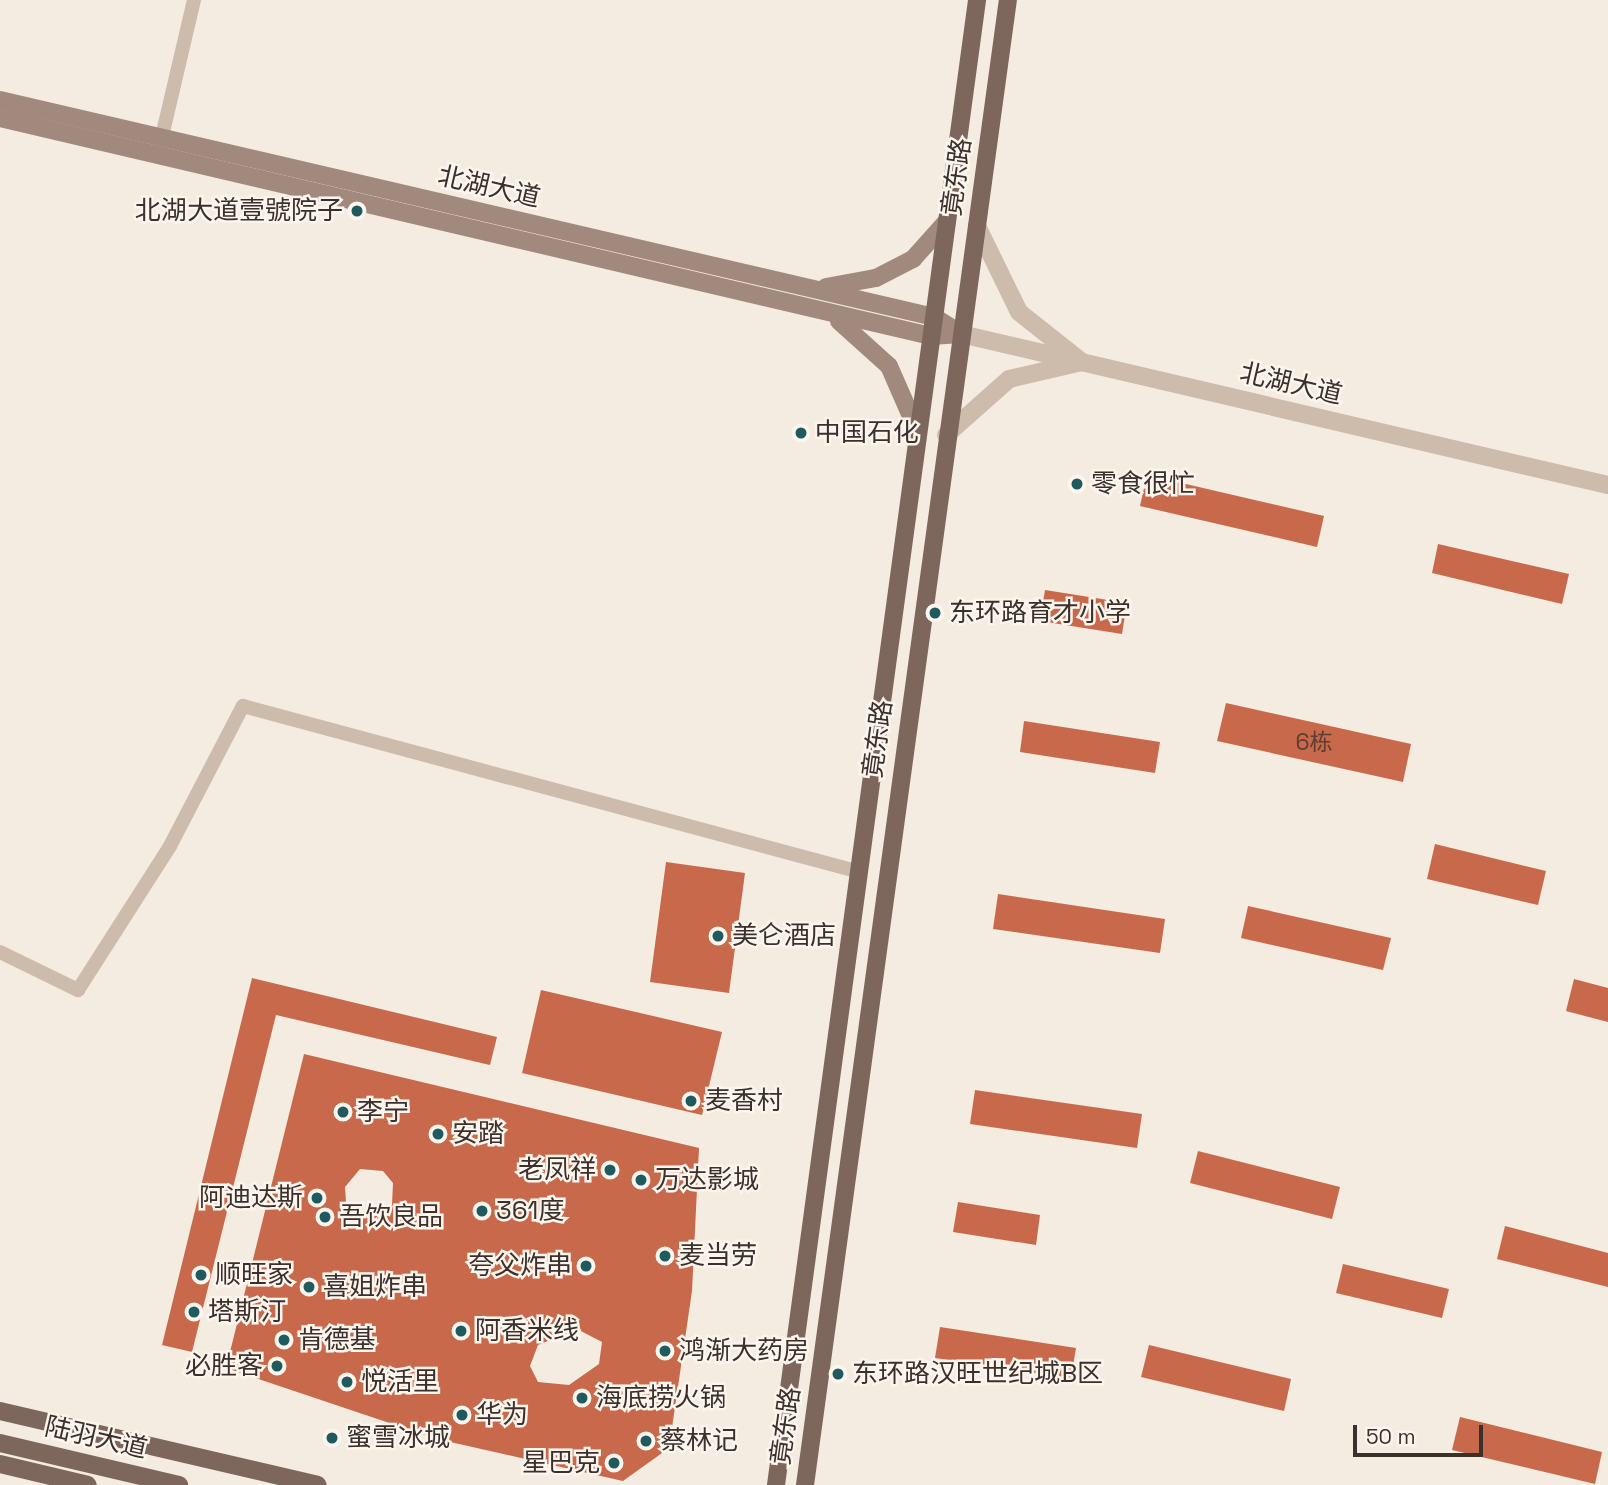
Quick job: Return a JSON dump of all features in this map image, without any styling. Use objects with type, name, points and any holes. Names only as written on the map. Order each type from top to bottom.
[{"type":"main road","name":"竟东路","points":[[776,1485],[856,871],[977,0]]},
{"type":"main road","name":"竟东路","points":[[805,1485],[946,435],[1008,0]]},
{"type":"main road","name":"北湖大道","points":[[0,100],[160,146],[803,306],[931,336],[961,334]]},
{"type":"main road","name":"北湖大道","points":[[0,118],[160,146],[807,288],[934,317],[961,334]]},
{"type":"main road","points":[[807,288],[876,278],[913,258],[947,221]]},
{"type":"main road","points":[[803,306],[857,331],[876,348],[917,430]]},
{"type":"main road","points":[[0,1411],[317,1485]]},
{"type":"main road","name":"陆羽大道","points":[[0,1443],[179,1485]]},
{"type":"main road","name":"陆羽大道","points":[[0,1464],[88,1485]]},
{"type":"street","points":[[160,146],[194,0]]},
{"type":"street","points":[[977,226],[1019,312],[1082,362]]},
{"type":"street","name":"北湖大道","points":[[961,334],[1608,485]]},
{"type":"street","points":[[946,435],[1010,380],[1082,362]]},
{"type":"street","points":[[0,952],[78,990],[170,846],[243,706],[856,871]]},
{"type":"building","points":[[1147,475],[1324,516],[1317,547],[1140,506]]},
{"type":"building","points":[[1438,544],[1569,574],[1562,604],[1432,573]]},
{"type":"building","points":[[1045,590],[1127,603],[1122,634],[1040,621]]},
{"type":"building","points":[[1226,703],[1411,744],[1403,782],[1217,741]]},
{"type":"building","points":[[1024,721],[1160,742],[1155,773],[1020,752]]},
{"type":"building","points":[[1435,844],[1546,871],[1538,905],[1427,879]]},
{"type":"building","points":[[666,862],[745,873],[729,993],[650,982]]},
{"type":"building","points":[[998,894],[1165,919],[1160,953],[993,929]]},
{"type":"building","points":[[1248,906],[1391,938],[1383,970],[1241,938]]},
{"type":"building","points":[[252,978],[497,1037],[490,1065],[276,1015],[192,1352],[162,1345]]},
{"type":"building","points":[[1574,979],[1608,988],[1608,1022],[1566,1011]]},
{"type":"building","points":[[541,990],[722,1032],[702,1115],[522,1073]]},
{"type":"building","points":[[304,1054],[699,1148],[692,1291],[669,1448],[623,1481],[437,1439],[226,1368]],"holes":[[[360,1169],[383,1171],[393,1183],[392,1205],[381,1216],[357,1215],[346,1203],[345,1187]],[[577,1329],[602,1342],[599,1364],[569,1385],[538,1382],[530,1366],[538,1345]]]},
{"type":"building","points":[[975,1090],[1142,1114],[1137,1148],[970,1124]]},
{"type":"building","points":[[1198,1151],[1340,1187],[1332,1219],[1190,1183]]},
{"type":"building","points":[[958,1202],[1040,1215],[1036,1245],[953,1232]]},
{"type":"building","points":[[1505,1226],[1608,1253],[1608,1287],[1497,1259]]},
{"type":"building","points":[[1343,1264],[1449,1289],[1442,1318],[1336,1293]]},
{"type":"building","points":[[940,1327],[1076,1348],[1071,1378],[935,1358]]},
{"type":"building","points":[[1149,1345],[1291,1379],[1284,1411],[1141,1377]]},
{"type":"building","points":[[1460,1417],[1602,1452],[1595,1484],[1452,1450]]},
{"type":"place","name":"北湖大道壹號院子","points":[[357,211]]},
{"type":"place","name":"中国石化","points":[[801,433]]},
{"type":"place","name":"零食很忙","points":[[1077,484]]},
{"type":"place","name":"东环路育才小学","points":[[935,613]]},
{"type":"place","name":"美仑酒店","points":[[718,936]]},
{"type":"place","name":"麦香村","points":[[691,1101]]},
{"type":"place","name":"李宁","points":[[343,1112]]},
{"type":"place","name":"安踏","points":[[438,1134]]},
{"type":"place","name":"老凤祥","points":[[610,1170]]},
{"type":"place","name":"万达影城","points":[[641,1180]]},
{"type":"place","name":"阿迪达斯","points":[[317,1198]]},
{"type":"place","name":"361度","points":[[482,1211]]},
{"type":"place","name":"吾饮良品","points":[[325,1217]]},
{"type":"place","name":"麦当劳","points":[[665,1256]]},
{"type":"place","name":"夸父炸串","points":[[586,1266]]},
{"type":"place","name":"顺旺家","points":[[201,1275]]},
{"type":"place","name":"喜姐炸串","points":[[309,1287]]},
{"type":"place","name":"塔斯汀","points":[[194,1312]]},
{"type":"place","name":"阿香米线","points":[[461,1331]]},
{"type":"place","name":"肯德基","points":[[284,1340]]},
{"type":"place","name":"鸿渐大药房","points":[[665,1351]]},
{"type":"place","name":"必胜客","points":[[277,1366]]},
{"type":"place","name":"东环路汉旺世纪城B区","points":[[838,1374]]},
{"type":"place","name":"悦活里","points":[[347,1382]]},
{"type":"place","name":"海底捞火锅","points":[[582,1398]]},
{"type":"place","name":"华为","points":[[462,1415]]},
{"type":"place","name":"蜜雪冰城","points":[[332,1438]]},
{"type":"place","name":"蔡林记","points":[[646,1441]]},
{"type":"place","name":"星巴克","points":[[614,1463]]}]
